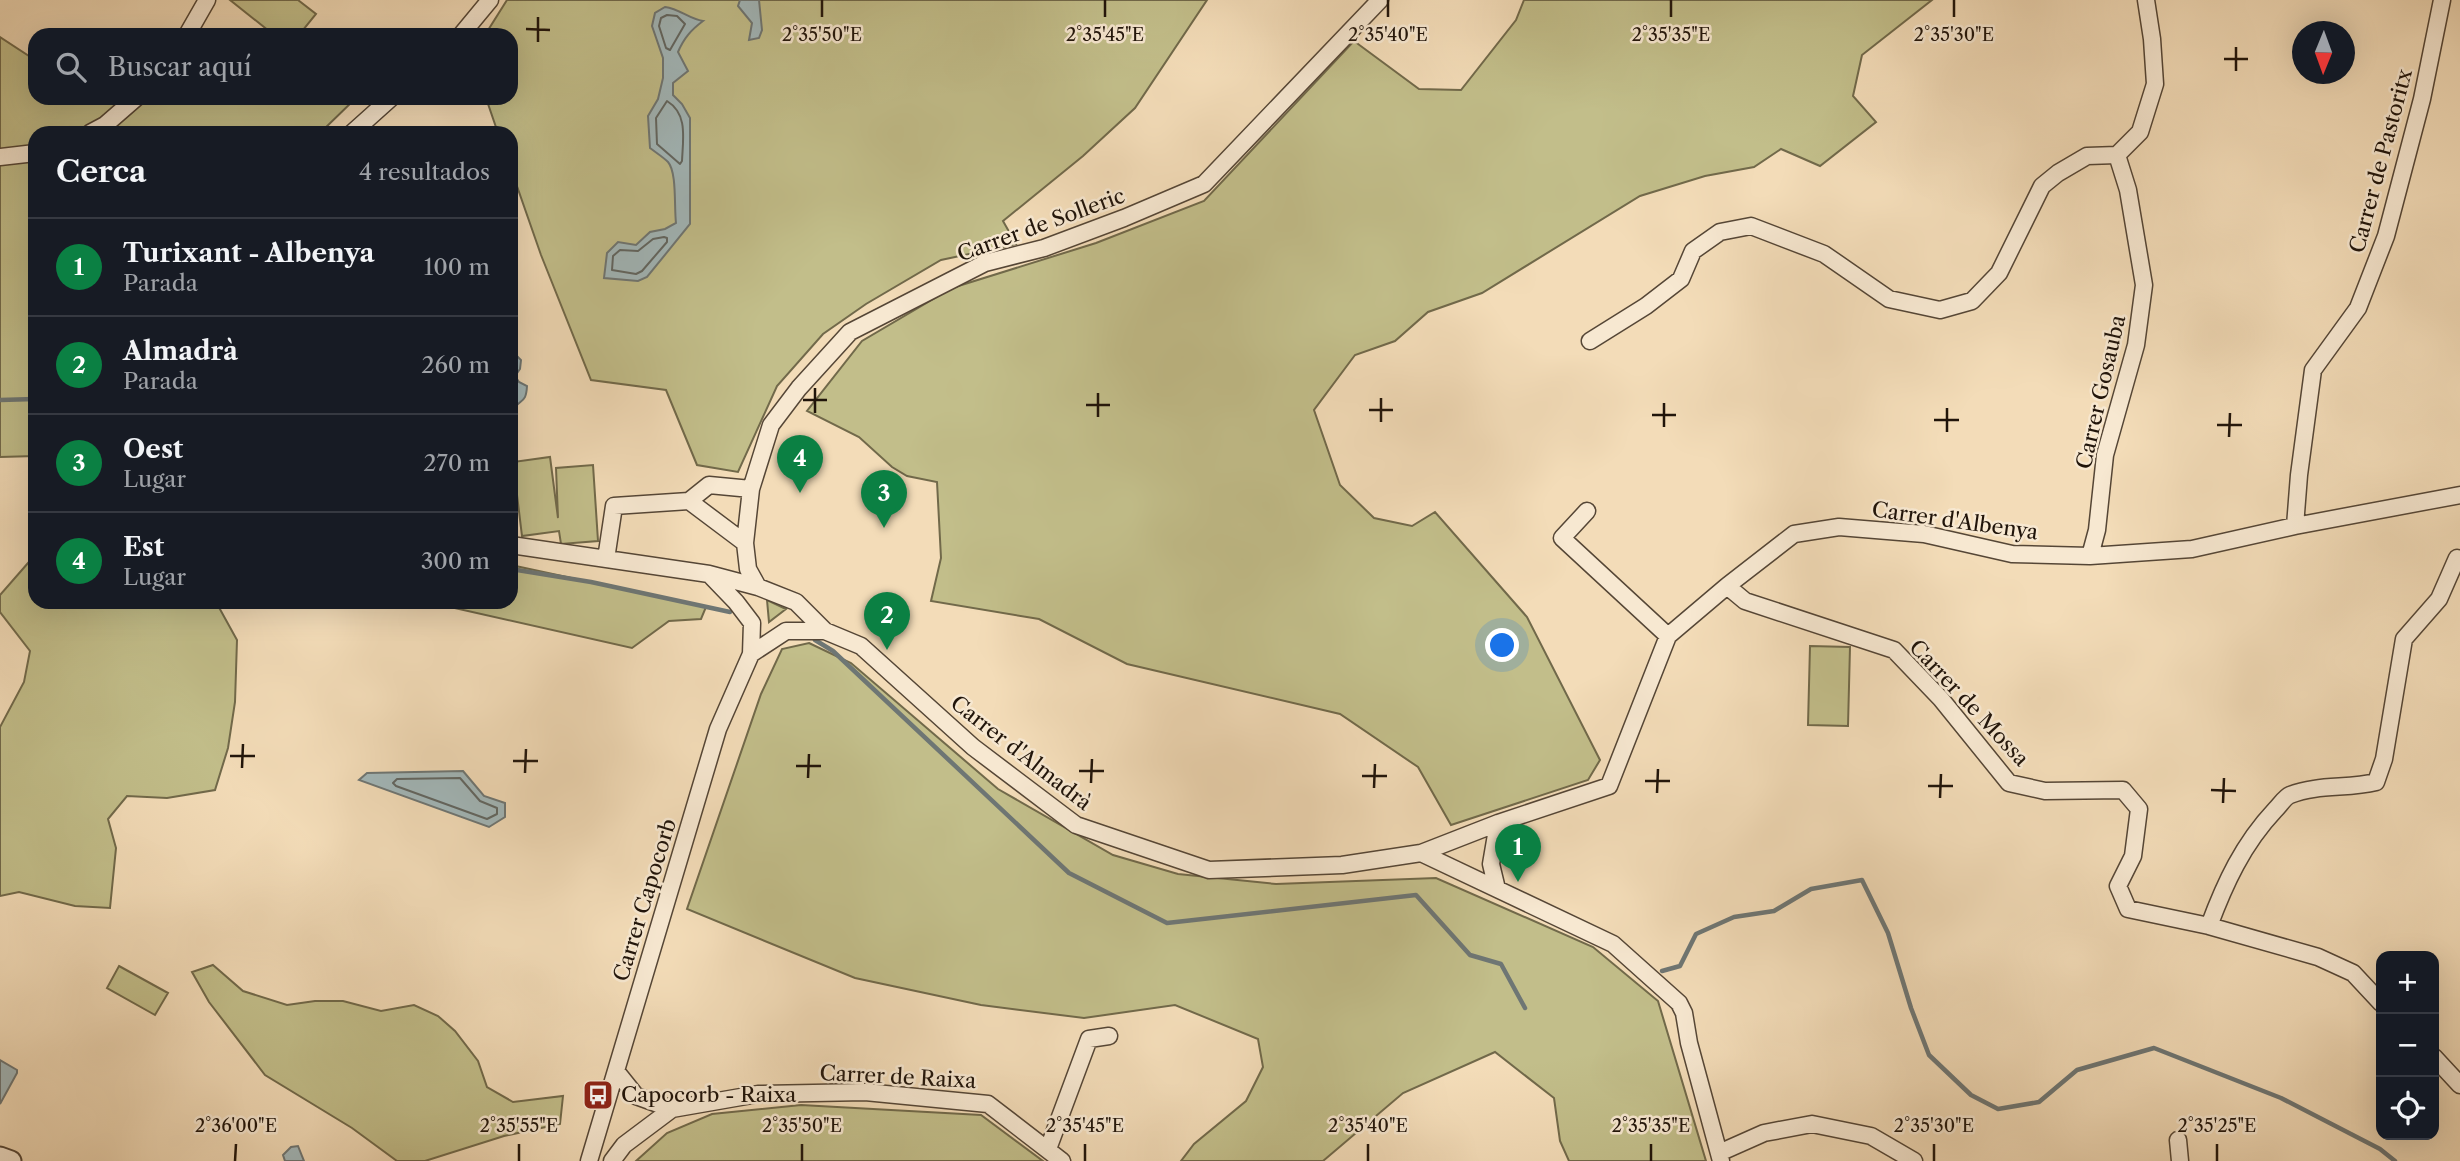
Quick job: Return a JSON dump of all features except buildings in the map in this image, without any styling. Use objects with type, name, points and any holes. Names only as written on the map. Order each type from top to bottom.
[{"type":"street","points":[[191,28],[207,0]]},
{"type":"street","points":[[467,28],[490,0]]},
{"type":"street","name":"Carrer de Solleric","points":[[758,587],[748,569],[745,543],[751,489],[771,425],[799,388],[850,332],[985,263],[1044,248],[1205,184],[1380,0]]},
{"type":"street","points":[[1590,341],[1646,306],[1681,279],[1693,251],[1720,232],[1751,226],[1824,254],[1889,299],[1940,310],[1972,301],[1999,273],[2042,186],[2087,156],[2117,155],[2140,132],[2155,84],[2146,0]]},
{"type":"street","name":"Carrer de Pastoritx","points":[[2295,526],[2312,370],[2358,308],[2386,236],[2422,99],[2442,0]]},
{"type":"street","points":[[103,126],[128,105]]},
{"type":"street","points":[[360,126],[383,105]]},
{"type":"street","points":[[0,157],[28,154]]},
{"type":"street","name":"Carrer Gosauba","points":[[2090,556],[2097,530],[2105,455],[2136,345],[2144,285],[2128,190],[2117,155]]},
{"type":"street","points":[[607,559],[614,506],[689,500],[709,485],[751,489]]},
{"type":"street","name":"Carrer d'Albenya","points":[[1421,853],[1498,822],[1609,786],[1668,636],[1794,534],[1839,527],[1924,534],[2012,554],[2090,556],[2192,549],[2295,526],[2460,495]]},
{"type":"street","points":[[689,500],[745,543]]},
{"type":"street","points":[[1587,512],[1562,538],[1668,636]]},
{"type":"street","points":[[518,546],[709,574],[758,587],[796,602],[824,631]]},
{"type":"street","points":[[2209,926],[2225,883],[2255,831],[2288,795],[2337,785],[2358,786],[2376,782],[2384,758],[2404,639],[2439,599],[2457,558]]},
{"type":"street","points":[[709,574],[752,623],[751,654]]},
{"type":"street","name":"Carrer de Mossa","points":[[1727,586],[1745,601],[1894,650],[1941,699],[2009,783],[2045,791],[2123,790],[2139,809],[2133,856],[2119,886],[2128,909],[2209,926],[2318,957],[2353,973],[2376,998]]},
{"type":"street","points":[[751,654],[786,631],[824,631]]},
{"type":"street","name":"Carrer d'Almadrà","points":[[824,631],[861,646],[973,747],[1076,825],[1209,870],[1342,865],[1421,853]]},
{"type":"street","name":"Carrer Capocorb","points":[[589,1161],[718,729],[751,654]]},
{"type":"street","points":[[1497,889],[1491,864],[1498,822]]},
{"type":"street","points":[[1421,853],[1613,944],[1679,1003],[1684,1013],[1689,1043],[1720,1157],[1764,1133],[1812,1124],[1871,1136],[1914,1161]]},
{"type":"street","points":[[1048,1149],[1090,1039],[1109,1036]]},
{"type":"street","points":[[2439,1063],[2460,1085]]},
{"type":"street","name":"Carrer de Raixa","points":[[616,1071],[636,1096],[672,1109]]},
{"type":"street","name":"Carrer de Raixa","points":[[612,1161],[624,1145],[672,1109],[758,1094],[865,1092],[988,1104],[1062,1161]]},
{"type":"street","points":[[2178,1140],[2180,1161]]},
{"type":"street","points":[[0,1157],[11,1161]]},
{"type":"shaded area","points":[[230,0],[298,0],[316,14],[305,28],[265,28]]},
{"type":"shaded area","points":[[507,0],[1207,0],[1135,108],[1083,156],[1003,221],[1016,244],[941,260],[866,304],[823,334],[777,386],[738,472],[697,465],[666,390],[591,380],[518,189],[518,126],[496,126],[488,105],[518,105],[518,28],[489,28]]},
{"type":"shaded area","points":[[1524,0],[1932,0],[1862,55],[1853,96],[1876,122],[1820,166],[1781,149],[1754,167],[1705,176],[1640,196],[1482,293],[1428,312],[1395,341],[1355,355],[1314,410],[1340,485],[1374,518],[1412,526],[1435,512],[1527,617],[1600,760],[1588,780],[1451,825],[1418,767],[1340,714],[1127,664],[1039,619],[931,601],[941,558],[937,482],[907,476],[892,467],[859,437],[807,411],[862,341],[952,288],[1096,243],[1204,201],[1354,41],[1419,89],[1461,90],[1516,20]]},
{"type":"shaded area","points":[[0,37],[28,55],[28,105],[349,105],[327,126],[28,126],[28,456],[0,457]]},
{"type":"shaded area","points":[[550,457],[558,518],[556,468],[593,465],[598,541],[561,544],[559,531],[522,536],[518,503],[518,461]]},
{"type":"shaded area","points":[[28,563],[28,609],[220,609],[237,640],[235,702],[228,748],[215,790],[167,798],[127,796],[108,819],[116,848],[110,908],[75,906],[19,892],[0,896],[0,727],[24,682],[30,651],[0,612],[0,595]]},
{"type":"shaded area","points":[[518,567],[706,607],[701,619],[669,621],[632,648],[459,609],[518,609]]},
{"type":"shaded area","points":[[767,600],[786,609],[769,622]]},
{"type":"shaded area","points":[[809,643],[851,663],[998,789],[1113,855],[1178,874],[1276,884],[1436,878],[1593,947],[1658,1001],[1706,1161],[1569,1161],[1560,1141],[1554,1098],[1495,1052],[1403,1093],[1323,1161],[1181,1161],[1194,1144],[1246,1101],[1263,1067],[1258,1039],[1175,1005],[1084,1018],[981,1005],[855,978],[687,909],[761,694],[782,649]]},
{"type":"shaded area","points":[[1810,646],[1850,647],[1848,726],[1808,725]]},
{"type":"shaded area","points":[[213,965],[243,991],[287,1005],[343,1001],[381,1011],[414,1005],[438,1016],[455,1031],[478,1061],[487,1087],[513,1102],[563,1096],[560,1124],[504,1136],[425,1161],[397,1161],[352,1128],[265,1075],[209,1002],[192,972]]},
{"type":"shaded area","points":[[119,966],[168,993],[155,1015],[107,988]]},
{"type":"shaded area","points":[[801,1105],[981,1115],[1043,1161],[636,1161],[667,1133],[712,1114]]},
{"type":"water","points":[[740,0],[759,0],[762,30],[759,38],[749,40],[752,23],[738,6]]},
{"type":"water","points":[[665,7],[703,21],[680,47],[678,52],[688,71],[673,83],[673,95],[690,118],[690,224],[647,277],[638,281],[604,278],[607,253],[618,242],[636,245],[650,232],[676,223],[673,174],[668,162],[650,148],[648,116],[658,99],[663,78],[663,58],[652,26],[655,13]]},
{"type":"water","points":[[518,380],[527,386],[525,398],[518,404]]},
{"type":"water","points":[[463,771],[484,796],[505,803],[505,817],[489,827],[359,780],[367,773]]},
{"type":"water","points":[[0,1060],[17,1070],[17,1073],[0,1104]]},
{"type":"water","points":[[298,1146],[304,1161],[285,1161],[283,1155],[291,1147]]},
{"type":"waterway","points":[[0,400],[28,399]]},
{"type":"waterway","points":[[518,570],[591,582],[730,612]]},
{"type":"waterway","points":[[815,640],[833,651],[1069,873],[1167,923],[1416,895],[1470,955],[1501,964],[1525,1008]]},
{"type":"waterway","points":[[1662,971],[1680,966],[1696,934],[1734,917],[1774,911],[1811,889],[1862,880],[1888,933],[1929,1055],[1971,1095],[1998,1109],[2039,1102],[2077,1070],[2154,1048],[2281,1098],[2380,1149],[2395,1161]]},
{"type":"place","name":"Est","points":[[800,493]]},
{"type":"place","name":"Oest","points":[[884,528]]},
{"type":"place","name":"Almadrà","points":[[887,650]]},
{"type":"place","name":"Turixant - Albenya","points":[[1518,882]]},
{"type":"place","name":"Capocorb - Raixa","points":[[598,1095]]}]
